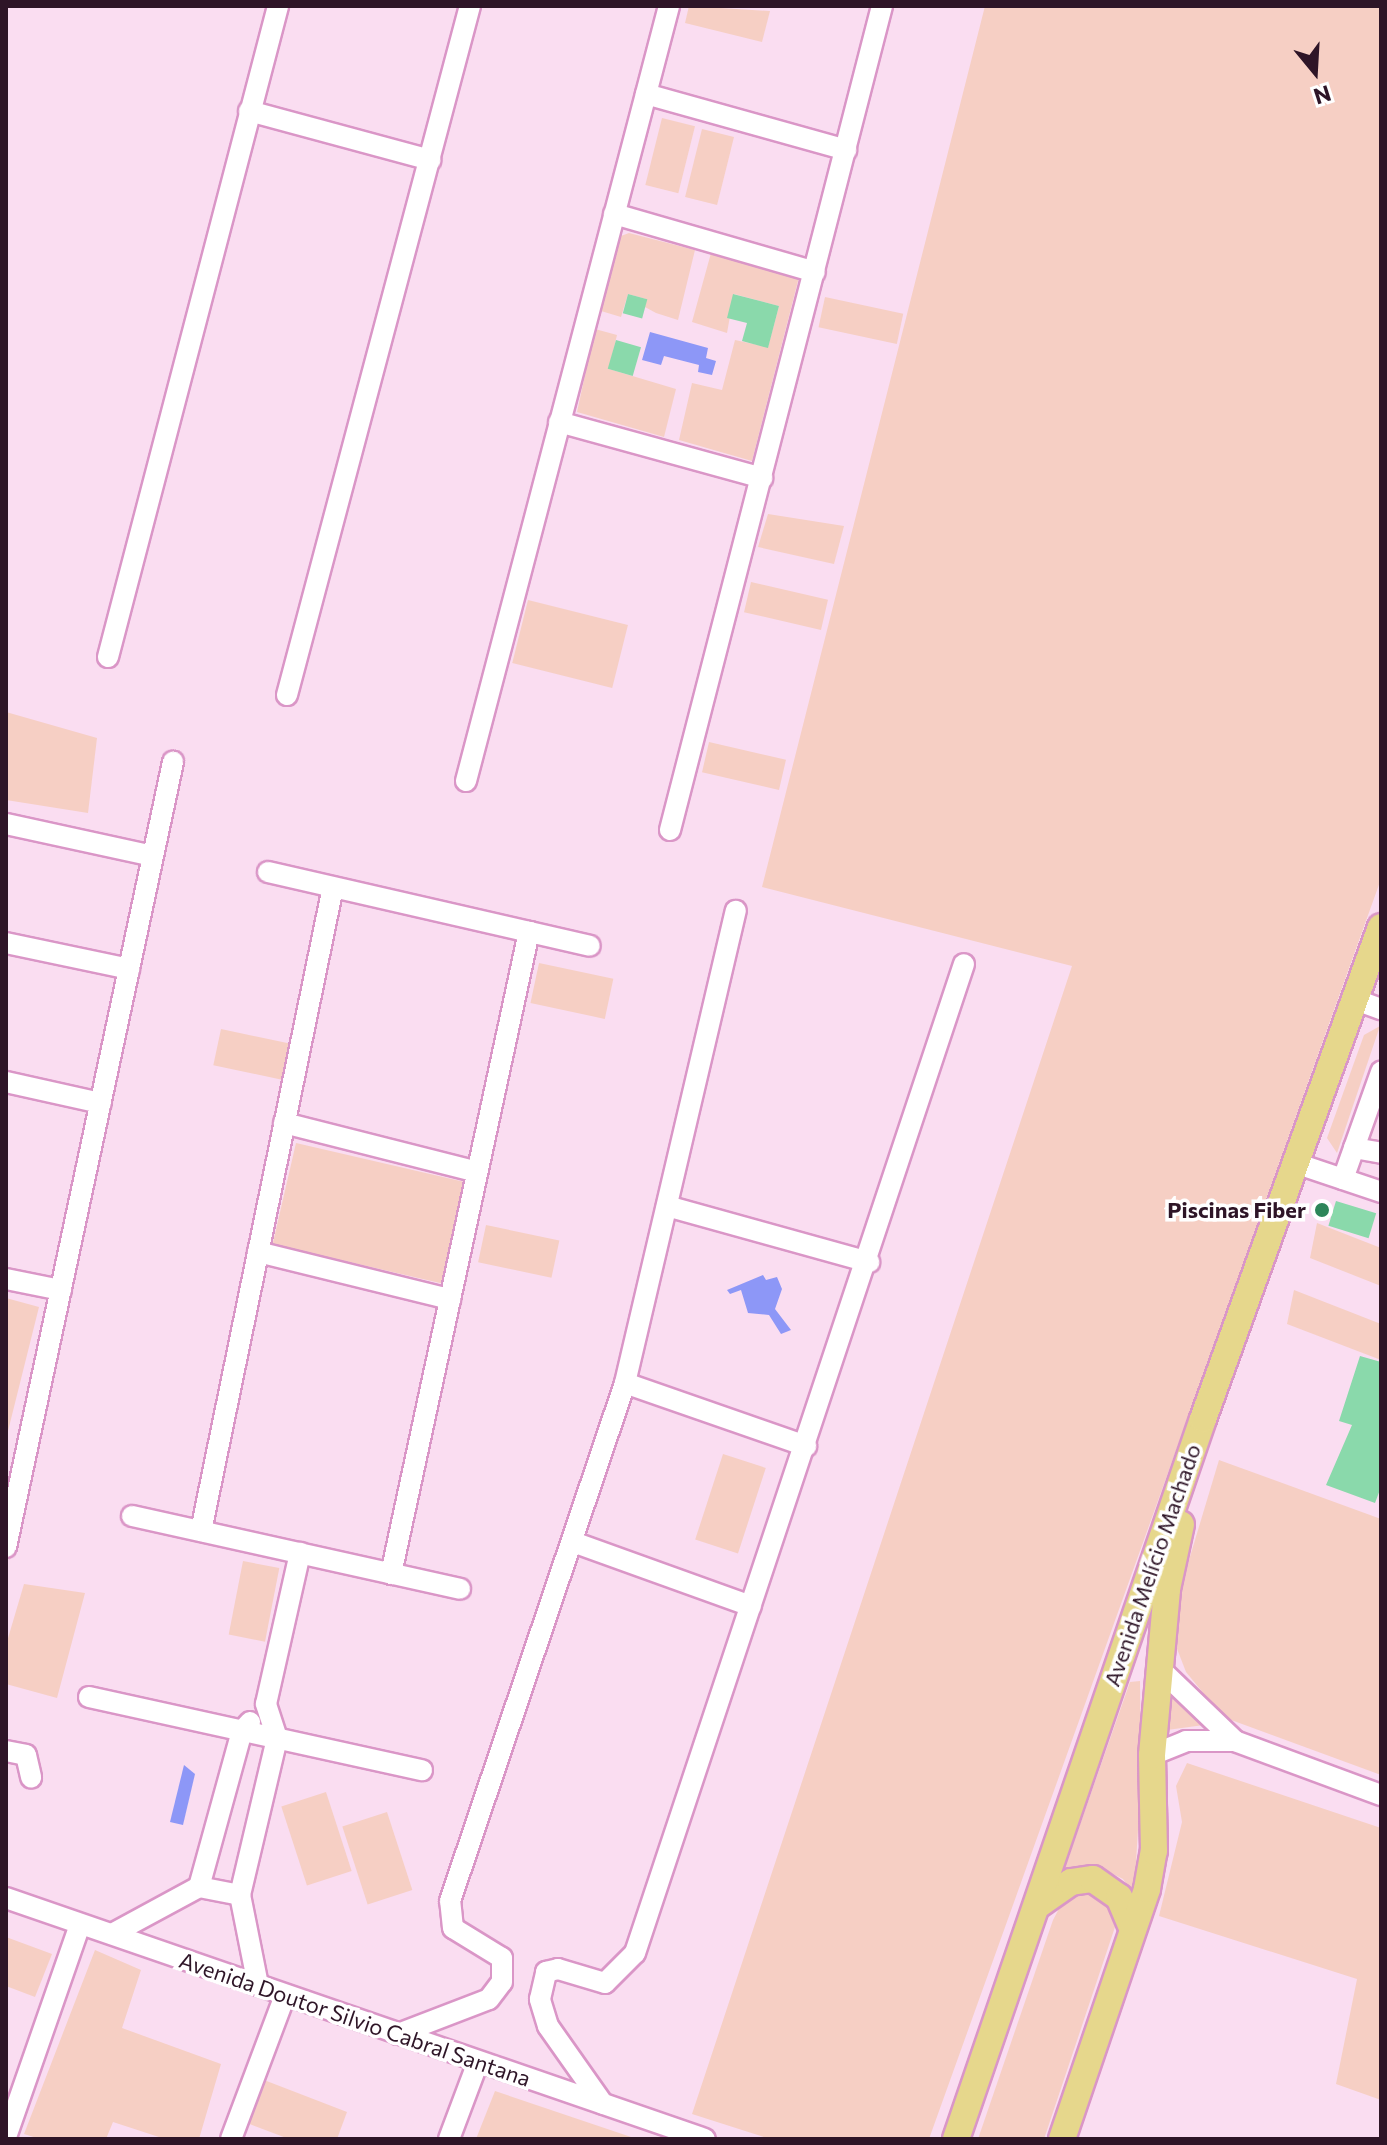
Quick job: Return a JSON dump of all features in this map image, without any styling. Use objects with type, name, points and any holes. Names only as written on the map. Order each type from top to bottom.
[{"type":"main road","points":[[1203,1419],[1298,1164],[1381,927]]},
{"type":"main road","name":"Avenida Melício Machado","points":[[1062,2139],[1132,1928],[1154,1851],[1152,1755],[1167,1589],[1203,1419]]},
{"type":"main road","name":"Avenida Melício Machado","points":[[956,2139],[1203,1419]]},
{"type":"main road","points":[[1115,1672],[1139,1662],[1161,1670]]},
{"type":"main road","points":[[1038,1905],[1071,1882],[1093,1879],[1119,1897],[1132,1928]]},
{"type":"street","points":[[108,657],[278,6]]},
{"type":"street","points":[[287,695],[470,6]]},
{"type":"street","points":[[466,781],[669,6]]},
{"type":"street","points":[[670,830],[882,6]]},
{"type":"street","points":[[646,94],[846,150]]},
{"type":"street","points":[[249,111],[430,160]]},
{"type":"street","points":[[614,214],[815,272]]},
{"type":"street","points":[[559,422],[762,478]]},
{"type":"street","points":[[6,1547],[13,1479],[61,1290],[173,762]]},
{"type":"street","points":[[6,824],[153,856]]},
{"type":"street","points":[[268,872],[590,946]]},
{"type":"street","points":[[201,1531],[333,887]]},
{"type":"street","points":[[398,2034],[489,1999],[500,1989],[502,1958],[453,1928],[450,1901],[625,1383],[736,911]]},
{"type":"street","points":[[391,1574],[529,932]]},
{"type":"street","points":[[6,943],[129,969]]},
{"type":"street","points":[[603,2104],[548,2026],[540,1999],[546,1972],[558,1969],[605,1983],[635,1953],[869,1262],[964,964]]},
{"type":"street","points":[[1356,1000],[1381,1009]]},
{"type":"street","points":[[1343,1179],[1381,1072]]},
{"type":"street","points":[[6,1082],[101,1103]]},
{"type":"street","points":[[284,1123],[477,1172]]},
{"type":"street","points":[[1354,1148],[1381,1153]]},
{"type":"street","points":[[1298,1164],[1381,1192]]},
{"type":"street","points":[[667,1206],[869,1262]]},
{"type":"street","points":[[258,1252],[450,1299]]},
{"type":"street","points":[[6,1279],[61,1290]]},
{"type":"street","points":[[625,1383],[806,1446]]},
{"type":"street","points":[[132,1516],[460,1589]]},
{"type":"street","points":[[573,1542],[751,1606]]},
{"type":"street","points":[[199,1887],[242,1731],[266,1704],[300,1553]]},
{"type":"street","points":[[1161,1670],[1235,1741]]},
{"type":"street","points":[[89,1697],[422,1770]]},
{"type":"street","points":[[258,1985],[240,1895],[277,1738],[266,1704]]},
{"type":"street","points":[[1152,1755],[1186,1741],[1235,1741],[1381,1795]]},
{"type":"street","points":[[6,1751],[26,1755],[31,1777]]},
{"type":"street","points":[[112,1934],[199,1887],[240,1895]]},
{"type":"street","name":"Avenida Doutor Silvio Cabral Santana","points":[[6,1898],[705,2139]]},
{"type":"street","points":[[6,2137],[80,1924]]},
{"type":"street","points":[[231,2139],[285,1995]]},
{"type":"street","points":[[449,2139],[478,2062]]},
{"type":"shaded area","points":[[689,6],[770,11],[762,42],[685,23]]},
{"type":"shaded area","points":[[985,6],[1381,6],[1381,879],[929,2139],[770,2139],[692,2114],[1072,966],[762,887]]},
{"type":"shaded area","points":[[662,118],[695,126],[678,193],[645,185]]},
{"type":"shaded area","points":[[702,129],[734,137],[717,205],[685,197]]},
{"type":"shaded area","points":[[629,233],[695,250],[678,320],[656,313],[645,307],[646,299],[628,294],[621,317],[601,311],[621,236]]},
{"type":"shaded area","points":[[711,253],[799,277],[752,461],[679,440],[692,383],[722,390],[735,340],[768,347],[779,306],[734,294],[727,333],[692,322]]},
{"type":"shaded area","points":[[825,297],[903,314],[897,344],[819,327]]},
{"type":"shaded area","points":[[595,329],[617,335],[609,369],[676,389],[664,437],[577,412]]},
{"type":"shaded area","points":[[768,514],[844,526],[834,564],[758,547]]},
{"type":"shaded area","points":[[751,582],[828,600],[821,630],[744,612]]},
{"type":"shaded area","points":[[528,600],[628,625],[612,688],[512,663]]},
{"type":"shaded area","points":[[6,712],[97,738],[88,813],[6,800]]},
{"type":"shaded area","points":[[709,742],[786,760],[779,790],[702,772]]},
{"type":"shaded area","points":[[539,963],[613,979],[605,1019],[530,1003]]},
{"type":"shaded area","points":[[1380,1026],[1337,1153],[1327,1138],[1364,1035]]},
{"type":"shaded area","points":[[221,1029],[294,1045],[287,1081],[213,1065]]},
{"type":"shaded area","points":[[296,1143],[465,1182],[441,1283],[273,1244]]},
{"type":"shaded area","points":[[1317,1223],[1381,1248],[1381,1286],[1310,1258]]},
{"type":"shaded area","points":[[486,1225],[559,1241],[551,1278],[478,1262]]},
{"type":"shaded area","points":[[1294,1290],[1381,1324],[1381,1360],[1287,1324]]},
{"type":"shaded area","points":[[6,1298],[39,1307],[6,1439]]},
{"type":"shaded area","points":[[723,1454],[766,1468],[738,1554],[695,1540]]},
{"type":"shaded area","points":[[1219,1460],[1381,1519],[1381,1775],[1223,1717],[1186,1672],[1174,1641],[1180,1590]]},
{"type":"shaded area","points":[[243,1561],[279,1568],[265,1642],[229,1635]]},
{"type":"shaded area","points":[[24,1584],[85,1593],[57,1698],[6,1684],[6,1645]]},
{"type":"shaded area","points":[[1140,1681],[1141,1780],[1134,1895],[1123,1879],[1101,1868],[1085,1866],[1063,1873],[1130,1682]]},
{"type":"shaded area","points":[[1166,1688],[1204,1725],[1167,1730]]},
{"type":"shaded area","points":[[1187,1763],[1381,1828],[1381,2100],[1336,2084],[1357,1979],[1159,1916],[1182,1822],[1176,1786]]},
{"type":"shaded area","points":[[326,1792],[352,1871],[307,1885],[281,1807]]},
{"type":"shaded area","points":[[387,1812],[412,1890],[368,1905],[342,1827]]},
{"type":"shaded area","points":[[1081,1891],[1102,1893],[1117,1921],[1044,2139],[978,2139],[1053,1920],[1061,1905]]},
{"type":"shaded area","points":[[6,1937],[52,1954],[35,1997],[6,1986]]},
{"type":"shaded area","points":[[95,1950],[141,1970],[122,2028],[221,2064],[199,2139],[165,2139],[113,2122],[106,2139],[40,2139],[24,2134]]},
{"type":"shaded area","points":[[264,2080],[347,2112],[337,2139],[289,2139],[247,2123]]},
{"type":"shaded area","points":[[495,2091],[637,2139],[476,2139]]},
{"type":"water","points":[[650,332],[708,348],[706,358],[716,361],[712,375],[698,372],[699,365],[664,356],[661,365],[642,360]]},
{"type":"water","points":[[763,1275],[766,1280],[777,1277],[782,1289],[775,1309],[791,1330],[781,1334],[769,1315],[748,1313],[741,1290],[730,1294],[727,1290]]},
{"type":"water","points":[[184,1765],[195,1774],[183,1825],[170,1822]]},
{"type":"building","points":[[628,294],[647,299],[642,318],[623,313]]},
{"type":"building","points":[[733,294],[779,306],[768,348],[742,341],[747,323],[727,318]]},
{"type":"building","points":[[616,340],[641,347],[633,376],[608,369]]},
{"type":"building","points":[[1336,1201],[1376,1213],[1369,1238],[1328,1226]]},
{"type":"building","points":[[1360,1356],[1381,1362],[1381,1487],[1375,1503],[1326,1485],[1352,1425],[1339,1421]]},
{"type":"place","name":"Piscinas Fiber","points":[[1322,1210]]}]
